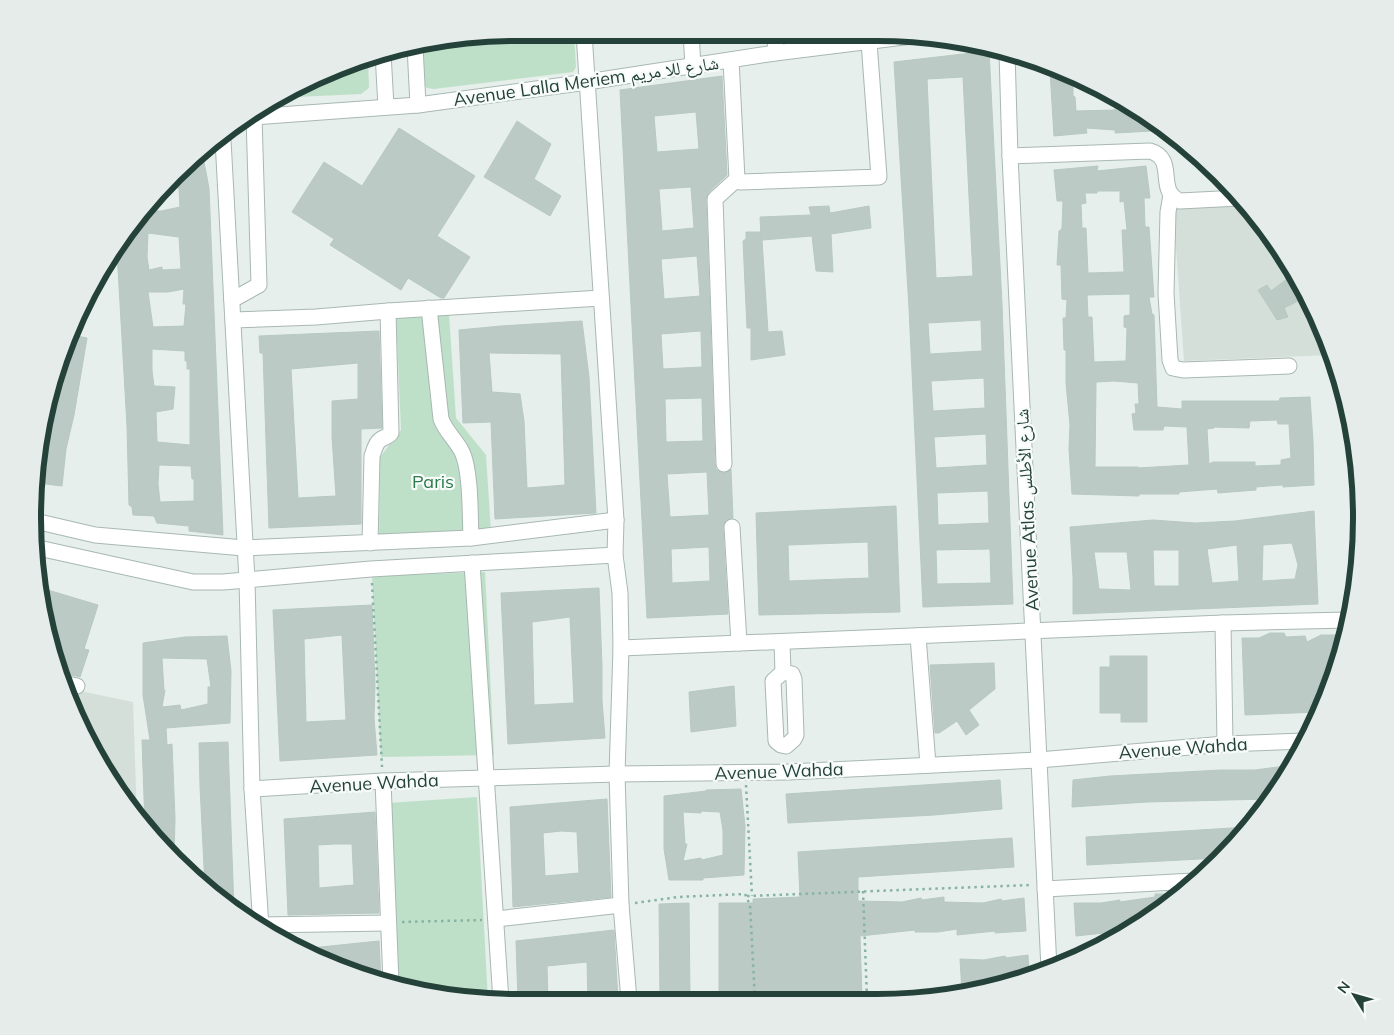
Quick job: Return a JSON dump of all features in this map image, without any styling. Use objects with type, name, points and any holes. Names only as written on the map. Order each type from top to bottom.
[{"type":"street","points":[[584,41],[616,520],[615,555],[620,593],[621,648],[617,774],[621,905],[628,994]]},
{"type":"street","points":[[691,41],[693,66]]},
{"type":"street","points":[[775,53],[776,41]]},
{"type":"street","name":"Avenue Lalla Meriem شارع للا مريم","points":[[262,116],[418,105],[587,82],[775,53],[877,41]]},
{"type":"street","points":[[731,60],[735,175],[740,182],[879,177],[869,42]]},
{"type":"street","points":[[415,52],[418,105]]},
{"type":"street","name":"Avenue Atlas شارع الأطلس","points":[[1008,60],[1010,156],[1049,961]]},
{"type":"street","points":[[383,61],[386,107]]},
{"type":"street","points":[[232,300],[259,285],[253,122]]},
{"type":"street","points":[[222,144],[247,580],[252,788],[260,918]]},
{"type":"street","points":[[1010,156],[1150,151],[1157,153],[1164,162],[1168,190],[1171,195],[1180,201],[1230,198]]},
{"type":"street","points":[[724,464],[716,199],[737,179]]},
{"type":"street","points":[[1171,195],[1168,212],[1166,293],[1170,360],[1173,368],[1183,370],[1289,366]]},
{"type":"street","points":[[233,320],[316,317],[601,298]]},
{"type":"street","points":[[429,308],[441,419],[444,427],[462,452],[466,466],[471,538]]},
{"type":"street","points":[[370,542],[372,456],[380,440],[387,438],[391,433],[388,311]]},
{"type":"street","points":[[41,522],[95,535],[244,548],[471,538],[616,520]]},
{"type":"street","points":[[732,527],[739,643]]},
{"type":"street","points":[[42,549],[193,582],[247,580],[371,569],[615,555]]},
{"type":"street","points":[[472,563],[501,993]]},
{"type":"street","points":[[621,648],[1224,623],[1342,620]]},
{"type":"street","points":[[1224,623],[1225,744]]},
{"type":"street","points":[[918,636],[928,765]]},
{"type":"street","points":[[782,642],[784,672]]},
{"type":"street","points":[[784,672],[790,673],[793,676],[796,735],[786,746],[776,741],[773,681],[784,672]]},
{"type":"street","name":"Avenue Wahda","points":[[252,788],[383,781],[617,774],[788,772],[1039,760],[1225,744],[1297,741]]},
{"type":"street","points":[[786,746],[788,772]]},
{"type":"street","points":[[383,781],[391,977]]},
{"type":"street","points":[[1045,887],[1184,881]]},
{"type":"street","points":[[496,919],[621,905]]},
{"type":"street","points":[[272,926],[388,923]]},
{"type":"path","points":[[371,569],[383,781]]},
{"type":"path","points":[[746,772],[752,896]]},
{"type":"path","points":[[621,905],[678,897],[742,893],[752,896],[1045,887]]},
{"type":"path","points":[[863,892],[867,994]]},
{"type":"path","points":[[747,896],[750,905],[755,994]]},
{"type":"path","points":[[388,923],[496,919]]},
{"type":"shaded area","points":[[1236,204],[1289,279],[1304,307],[1324,355],[1184,361],[1173,206]]},
{"type":"shaded area","points":[[74,690],[133,702],[136,802],[105,756],[90,728]]},
{"type":"green space","points":[[574,41],[576,67],[573,72],[434,89],[423,85],[420,51],[486,42]]},
{"type":"green space","points":[[368,66],[369,88],[361,94],[294,97],[335,78]]},
{"type":"green space","name":"Paris","points":[[449,314],[456,418],[486,455],[491,532],[379,539],[380,457],[401,430],[396,315]]},
{"type":"green space","points":[[485,572],[494,755],[381,757],[372,576]]},
{"type":"green space","points":[[477,797],[488,993],[455,990],[395,978],[388,803]]},
{"type":"building","points":[[979,52],[989,55],[1002,304],[1013,604],[923,607],[909,308],[894,62]],"holes":[[[963,77],[973,276],[936,278],[927,79]],[[981,320],[982,351],[930,354],[928,323]],[[984,378],[985,408],[933,411],[931,381]],[[986,434],[987,465],[936,468],[934,437]],[[988,491],[989,523],[938,525],[937,493]],[[990,549],[991,583],[937,584],[936,550]]]},
{"type":"building","points":[[1050,75],[1073,84],[1076,111],[1115,110],[1115,105],[1154,131],[1115,133],[1115,130],[1086,128],[1087,133],[1054,136]]},
{"type":"building","points":[[722,76],[727,175],[709,192],[706,199],[715,464],[716,469],[720,472],[725,473],[731,469],[733,518],[726,520],[723,528],[728,614],[647,618],[620,90]],"holes":[[[696,112],[699,149],[657,152],[654,116]],[[691,187],[694,228],[662,231],[659,189]],[[697,256],[700,296],[664,299],[661,259]],[[701,331],[702,367],[663,369],[661,334]],[[702,398],[703,441],[666,442],[665,399]],[[707,472],[709,515],[670,517],[667,474]],[[709,547],[710,581],[672,583],[671,549]]]},
{"type":"building","points":[[517,121],[551,144],[534,179],[561,196],[550,216],[484,177]]},
{"type":"building","points":[[399,128],[475,176],[437,236],[470,257],[444,298],[408,278],[401,290],[330,245],[334,239],[292,212],[324,162],[362,186]]},
{"type":"building","points":[[203,159],[209,188],[223,535],[189,531],[189,526],[157,523],[154,516],[133,515],[132,507],[129,505],[127,426],[118,260],[153,211],[180,207],[179,188],[177,188],[177,185]],"holes":[[[148,233],[179,237],[181,269],[162,270],[162,267],[149,270],[147,257]],[[184,289],[183,304],[186,304],[184,326],[153,327],[148,292],[168,292]],[[152,349],[185,351],[187,369],[190,369],[190,445],[157,442],[156,412],[173,409],[175,387],[154,386]],[[159,465],[191,466],[192,479],[194,479],[194,501],[160,502],[158,484]]]},
{"type":"building","points":[[1098,166],[1097,171],[1146,166],[1150,198],[1144,198],[1145,227],[1149,227],[1154,297],[1149,297],[1152,314],[1154,315],[1157,407],[1182,409],[1182,401],[1279,401],[1280,398],[1310,397],[1314,485],[1256,487],[1256,490],[1218,493],[1217,489],[1179,492],[1179,494],[1139,494],[1139,496],[1072,494],[1069,449],[1070,425],[1063,318],[1066,318],[1067,300],[1062,299],[1061,265],[1057,265],[1059,231],[1062,229],[1063,201],[1057,201],[1054,170]],"holes":[[[1097,191],[1120,191],[1120,202],[1124,201],[1127,230],[1122,230],[1124,272],[1088,273],[1086,228],[1082,228],[1081,204],[1086,203],[1085,193],[1097,193]],[[1130,294],[1130,315],[1124,316],[1124,327],[1127,328],[1126,361],[1094,362],[1092,317],[1088,317],[1087,295]],[[1096,382],[1138,383],[1139,404],[1135,404],[1136,413],[1132,414],[1134,430],[1163,430],[1164,426],[1187,427],[1189,465],[1138,468],[1095,467]],[[1277,420],[1278,424],[1289,424],[1291,458],[1281,460],[1281,465],[1255,466],[1255,462],[1213,462],[1209,464],[1207,429],[1214,427],[1249,428],[1250,421]]]},
{"type":"building","points":[[829,206],[830,213],[869,206],[871,228],[831,234],[833,272],[816,271],[812,236],[762,240],[768,332],[782,331],[785,355],[751,360],[751,328],[747,328],[743,241],[746,239],[746,232],[761,232],[760,217],[811,215],[809,207]]},
{"type":"building","points":[[1287,279],[1300,300],[1284,308],[1288,317],[1277,320],[1258,290],[1267,285],[1271,291]]},
{"type":"building","points":[[582,321],[589,377],[596,513],[495,519],[491,422],[463,423],[459,330]],"holes":[[[489,353],[561,354],[565,485],[527,488],[524,421],[520,394],[492,392]]]},
{"type":"building","points":[[379,331],[382,428],[361,429],[361,524],[269,528],[263,353],[260,353],[259,336]],"holes":[[[358,363],[358,399],[332,401],[332,437],[336,496],[298,498],[291,369]]]},
{"type":"building","points":[[78,336],[87,338],[74,415],[66,449],[62,486],[42,484],[45,455],[57,394]]},
{"type":"building","points":[[896,506],[900,612],[759,615],[756,513]],"holes":[[[868,542],[869,578],[789,581],[788,545]]]},
{"type":"building","points":[[1314,511],[1318,604],[1073,614],[1070,527],[1153,520],[1195,523],[1235,521]],"holes":[[[1292,543],[1298,565],[1295,579],[1262,581],[1263,545]],[[1237,545],[1239,581],[1212,583],[1207,549]],[[1153,550],[1179,550],[1179,586],[1154,586]],[[1094,552],[1127,552],[1131,590],[1099,589]]]},
{"type":"building","points":[[599,588],[602,701],[605,738],[508,744],[501,593]],"holes":[[[570,617],[574,703],[534,705],[532,622]]]},
{"type":"building","points":[[47,590],[98,605],[84,649],[89,650],[80,677],[68,674],[57,641]]},
{"type":"building","points":[[372,605],[375,683],[374,718],[377,755],[280,761],[273,610]],"holes":[[[342,635],[346,720],[306,722],[304,639]]]},
{"type":"building","points":[[1270,633],[1284,633],[1286,637],[1305,636],[1307,642],[1321,635],[1338,635],[1311,712],[1245,715],[1242,638],[1259,638]]},
{"type":"building","points":[[227,636],[231,671],[230,723],[166,728],[167,745],[172,744],[174,847],[159,832],[145,813],[142,740],[150,740],[143,695],[143,643],[185,637]],"holes":[[[162,658],[207,659],[211,687],[208,687],[208,704],[181,710],[180,705],[162,707],[165,690]]]},
{"type":"building","points":[[1110,656],[1147,656],[1147,722],[1121,722],[1121,713],[1100,713],[1100,667],[1110,667]]},
{"type":"building","points":[[994,663],[995,689],[969,710],[979,725],[966,735],[957,721],[939,733],[935,733],[930,665]]},
{"type":"building","points":[[734,686],[736,726],[691,732],[689,692]]},
{"type":"building","points":[[228,742],[234,899],[205,877],[199,743]]},
{"type":"building","points":[[1282,766],[1260,799],[1147,802],[1072,807],[1073,780],[1110,776],[1255,770]]},
{"type":"building","points":[[1000,780],[1002,809],[934,815],[788,823],[786,794]]},
{"type":"building","points":[[741,789],[745,826],[744,875],[703,878],[703,880],[669,880],[664,849],[664,796],[706,790]],"holes":[[[683,812],[720,812],[723,830],[723,855],[702,860],[701,858],[683,861],[687,844],[685,844]]]},
{"type":"building","points":[[607,799],[611,897],[513,907],[510,807]],"holes":[[[577,832],[579,873],[545,876],[543,833]]]},
{"type":"building","points":[[375,812],[379,913],[288,915],[284,819]],"holes":[[[352,844],[354,885],[319,888],[318,845]]]},
{"type":"building","points":[[1238,828],[1208,859],[1087,865],[1086,837]]},
{"type":"building","points":[[1012,838],[1014,867],[858,877],[858,901],[902,902],[921,898],[922,900],[944,897],[944,902],[983,903],[1001,899],[1002,901],[1024,898],[1026,931],[995,933],[995,931],[957,935],[957,929],[938,932],[915,932],[915,930],[860,936],[862,994],[719,994],[719,903],[753,903],[753,899],[800,897],[798,852]]},
{"type":"building","points":[[1155,894],[1167,894],[1111,932],[1076,936],[1074,903],[1101,903],[1120,900],[1120,902],[1155,897]]},
{"type":"building","points":[[689,903],[690,994],[660,994],[659,904]]},
{"type":"building","points":[[614,930],[618,994],[588,994],[587,962],[547,966],[548,994],[518,994],[516,941]]},
{"type":"building","points":[[379,941],[381,974],[335,957],[313,948]]},
{"type":"building","points":[[1028,955],[1029,968],[1000,978],[962,986],[960,959],[984,960],[1005,956],[1006,958]]}]
